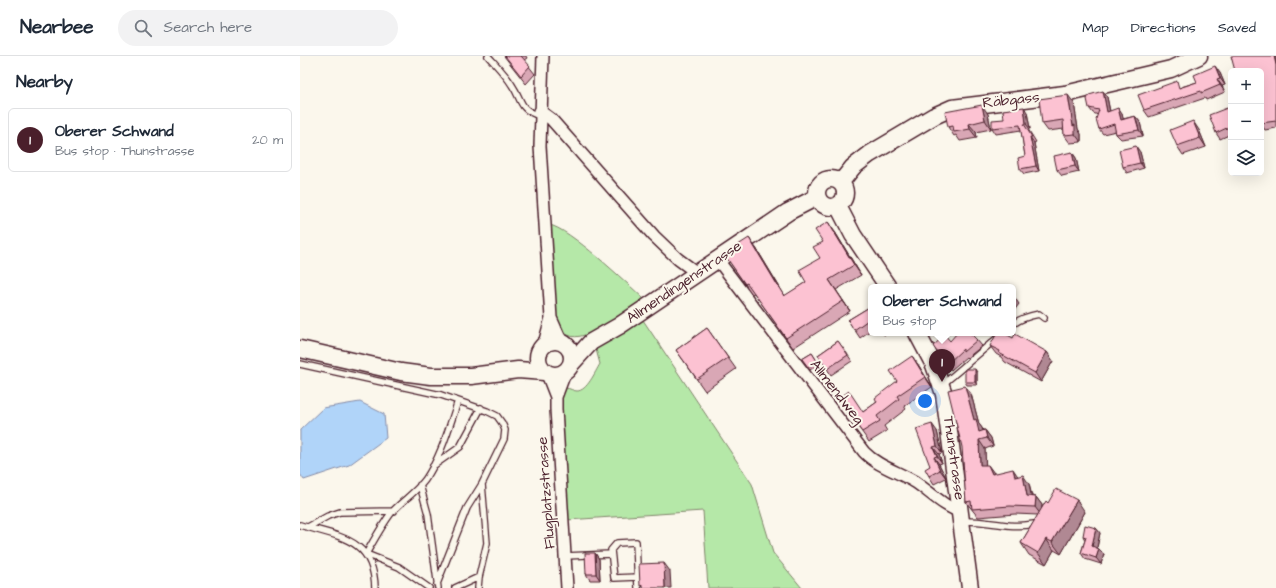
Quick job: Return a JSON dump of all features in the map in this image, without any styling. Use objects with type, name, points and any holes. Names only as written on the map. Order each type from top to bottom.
[{"type":"street","points":[[543,56],[540,146],[551,318],[541,350],[539,365],[545,373]]},
{"type":"street","name":"Räbgass","points":[[841,182],[853,167],[870,154],[934,116],[952,108],[962,105],[1065,94],[1171,69],[1199,56]]},
{"type":"street","points":[[540,114],[551,119],[667,250],[697,273]]},
{"type":"street","points":[[832,178],[841,182],[844,185],[846,194],[842,203],[833,207],[824,205],[818,197],[818,188],[823,181],[832,178]]},
{"type":"street","name":"Allmendingenstrasse","points":[[568,368],[591,342],[619,326],[798,206],[818,197]]},
{"type":"street","points":[[838,206],[853,235],[886,284]]},
{"type":"street","name":"Allmendweg","points":[[717,259],[864,452],[874,460],[901,474],[962,517]]},
{"type":"street","points":[[300,349],[401,372],[430,376],[477,376],[518,370],[545,373],[556,376],[568,368],[571,352],[564,344],[551,318]]},
{"type":"street","name":"Thunstrasse","points":[[919,336],[934,365],[942,385],[950,425],[970,588]]},
{"type":"street","points":[[518,370],[552,341],[564,344]]},
{"type":"street","name":"Allmendingenstrasse","points":[[564,344],[591,342]]},
{"type":"street","name":"Flugplatzstrasse","points":[[556,397],[568,368]]},
{"type":"street","name":"Flugplatzstrasse","points":[[545,373],[556,397],[567,588]]},
{"type":"lane","points":[[488,56],[513,86],[522,106],[528,111],[540,114]]},
{"type":"lane","points":[[1016,322],[1028,316],[1039,314],[1044,318]]},
{"type":"lane","points":[[942,385],[999,336]]},
{"type":"lane","points":[[300,364],[441,395],[481,408],[497,416],[502,423],[505,430],[504,439],[482,484],[467,508],[438,586]]},
{"type":"lane","points":[[366,554],[382,526],[394,511],[408,499],[420,485],[432,467],[439,453],[458,401]]},
{"type":"lane","points":[[432,467],[460,447],[481,408]]},
{"type":"lane","points":[[478,588],[487,543],[482,484]]},
{"type":"lane","points":[[420,485],[428,514],[438,586]]},
{"type":"lane","points":[[308,527],[328,516],[340,512],[394,511]]},
{"type":"lane","points":[[962,517],[1015,526],[1034,524]]},
{"type":"lane","points":[[300,525],[349,540],[366,554],[372,566],[375,588]]},
{"type":"lane","points":[[638,577],[614,578],[611,550],[616,542],[636,542],[638,577],[638,588]]},
{"type":"lane","points":[[366,554],[382,558],[399,567],[428,588]]},
{"type":"lane","points":[[565,556],[611,554]]},
{"type":"lane","points":[[454,588],[479,577]]},
{"type":"green space","points":[[549,225],[570,235],[583,245],[644,299],[596,331],[576,337],[566,334],[560,327],[556,317]]},
{"type":"green space","points":[[641,317],[752,484],[773,553],[802,588],[708,588],[703,511],[567,520],[561,394],[565,388],[577,391],[584,388],[600,364],[595,346]]},
{"type":"water","points":[[360,402],[384,414],[386,438],[349,465],[304,480],[300,474],[300,430],[323,408]]},
{"type":"building","points":[[505,56],[521,56],[530,66],[521,76]]},
{"type":"building","points":[[1231,56],[1274,56],[1276,65],[1276,121],[1264,123],[1264,68],[1234,68]]},
{"type":"building","points":[[1215,66],[1220,78],[1217,79],[1220,85],[1201,93],[1201,91],[1144,110],[1138,95],[1177,81],[1179,88],[1197,82],[1194,75]]},
{"type":"building","points":[[1103,91],[1107,112],[1118,108],[1121,120],[1135,116],[1139,130],[1116,134],[1114,124],[1099,129],[1096,119],[1099,110],[1089,108],[1087,99],[1089,95]]},
{"type":"building","points":[[1068,95],[1073,126],[1075,125],[1075,134],[1064,135],[1063,120],[1042,123],[1039,99]]},
{"type":"building","points":[[982,105],[985,120],[969,124],[970,129],[954,132],[953,126],[948,127],[945,112]]},
{"type":"building","points":[[1024,107],[1026,124],[1024,124],[1032,137],[1030,137],[1036,166],[1020,169],[1018,158],[1025,156],[1020,125],[992,128],[992,120],[1004,119],[1003,110]]},
{"type":"building","points":[[1227,108],[1228,127],[1216,133],[1209,115]]},
{"type":"building","points":[[1193,121],[1200,138],[1177,146],[1170,130]]},
{"type":"building","points":[[1136,146],[1140,163],[1123,167],[1119,150]]},
{"type":"building","points":[[1072,152],[1075,166],[1057,170],[1054,156]]},
{"type":"building","points":[[828,222],[854,265],[829,280],[843,301],[786,338],[747,283],[745,284],[724,254],[749,238],[784,296],[806,282],[799,270],[820,258],[813,247],[823,242],[815,230]]},
{"type":"building","points":[[868,308],[868,320],[854,330],[848,320]]},
{"type":"building","points":[[707,328],[728,358],[697,379],[676,350]]},
{"type":"building","points":[[1016,335],[1047,352],[1035,373],[999,353],[1000,351],[990,346],[995,336],[1009,336],[1013,338]]},
{"type":"building","points":[[944,336],[946,336],[950,341],[954,336],[973,336],[977,340],[963,352],[963,349],[947,364],[933,346]]},
{"type":"building","points":[[838,341],[848,355],[827,369],[818,355]]},
{"type":"building","points":[[812,353],[817,361],[808,367],[802,359]]},
{"type":"building","points":[[912,356],[925,377],[897,396],[899,399],[877,416],[880,421],[862,432],[838,399],[849,391],[863,412],[877,402],[875,398],[897,381],[890,371]]},
{"type":"building","points":[[965,369],[975,369],[975,382],[965,382]]},
{"type":"building","points":[[965,386],[974,420],[976,419],[979,432],[985,430],[987,438],[979,440],[980,465],[988,465],[992,474],[1013,469],[1015,477],[1023,475],[1027,496],[1036,497],[1035,507],[1010,506],[972,509],[971,501],[966,502],[962,447],[948,390]]},
{"type":"building","points":[[932,424],[937,446],[933,447],[937,456],[934,457],[940,470],[929,476],[925,469],[930,466],[916,429]]},
{"type":"building","points":[[1056,489],[1077,500],[1052,542],[1046,539],[1038,553],[1021,543],[1046,501],[1048,503]]},
{"type":"building","points":[[1085,525],[1096,528],[1092,546],[1099,549],[1096,558],[1081,553],[1086,537],[1083,536]]},
{"type":"building","points":[[585,553],[595,553],[596,574],[586,574]]},
{"type":"building","points":[[664,563],[665,588],[643,588],[643,585],[640,586],[639,564]]},
{"type":"place","name":"Oberer Schwand","points":[[942,382]]}]
